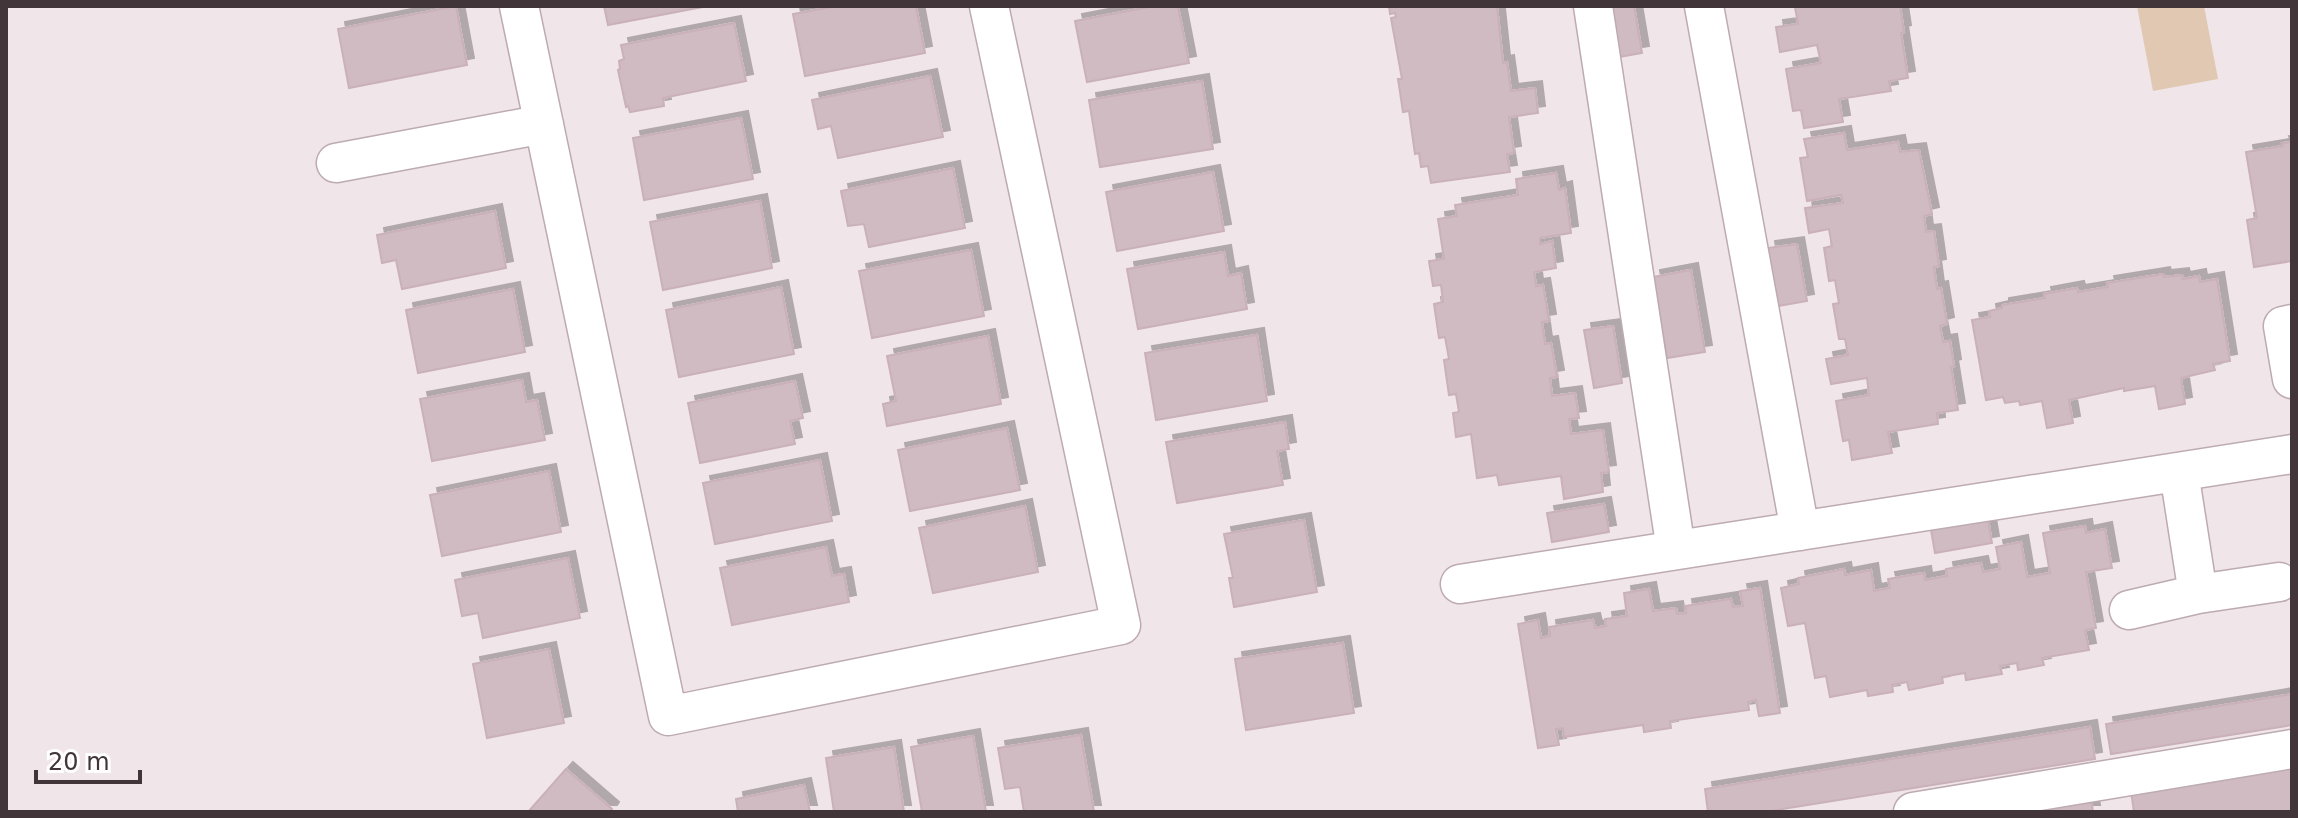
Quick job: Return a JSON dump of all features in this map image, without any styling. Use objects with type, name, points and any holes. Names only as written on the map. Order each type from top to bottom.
[{"type":"street","points":[[519,6],[668,716],[1121,625],[989,6]]},
{"type":"street","points":[[1593,6],[1676,550]]},
{"type":"street","points":[[1704,6],[1800,531]]},
{"type":"street","points":[[336,163],[544,124]]},
{"type":"street","points":[[2292,324],[2283,326],[2292,379]]},
{"type":"street","points":[[1460,584],[2292,454]]},
{"type":"street","points":[[2179,472],[2198,594]]},
{"type":"street","points":[[2129,610],[2198,594],[2279,582]]},
{"type":"street","points":[[1913,812],[2292,749]]},
{"type":"shaded area","points":[[2137,6],[2204,6],[2218,79],[2153,91]]},
{"type":"building","points":[[456,6],[467,65],[349,88],[338,29]]},
{"type":"building","points":[[604,6],[708,6],[608,25]]},
{"type":"building","points":[[837,6],[916,6],[925,53],[805,76],[793,14]]},
{"type":"building","points":[[1154,6],[1178,6],[1189,63],[1087,82],[1075,21]]},
{"type":"building","points":[[1389,6],[1497,6],[1503,63],[1507,62],[1511,91],[1535,88],[1538,113],[1509,117],[1514,153],[1507,154],[1510,172],[1431,183],[1428,166],[1421,167],[1419,153],[1415,154],[1409,111],[1403,112],[1398,79],[1402,79],[1391,18],[1396,17],[1395,13],[1390,14]]},
{"type":"building","points":[[1605,6],[1634,6],[1642,53],[1613,58]]},
{"type":"building","points":[[1788,6],[1900,6],[1908,78],[1889,81],[1891,91],[1839,99],[1843,122],[1804,128],[1801,110],[1793,111],[1786,69],[1821,63],[1817,45],[1780,52],[1776,27],[1798,24],[1795,7]]},
{"type":"building","points":[[734,23],[746,81],[663,98],[664,106],[630,112],[626,107],[618,70],[619,61],[624,59],[621,45]]},
{"type":"building","points":[[930,76],[943,137],[838,158],[831,126],[818,129],[812,100]]},
{"type":"building","points":[[1202,81],[1213,149],[1100,167],[1089,100]]},
{"type":"building","points":[[741,118],[753,179],[644,200],[633,138]]},
{"type":"building","points":[[1844,133],[1847,150],[1898,142],[1900,152],[1919,150],[1932,214],[1924,216],[1926,232],[1934,231],[1939,266],[1934,267],[1937,289],[1941,288],[1947,324],[1940,326],[1943,342],[1950,341],[1958,410],[1937,413],[1938,424],[1888,432],[1892,453],[1852,460],[1849,440],[1843,441],[1836,401],[1869,395],[1867,378],[1831,384],[1826,359],[1848,355],[1845,339],[1839,339],[1833,304],[1839,303],[1835,280],[1829,281],[1824,248],[1832,246],[1829,229],[1809,233],[1805,208],[1843,203],[1841,195],[1807,201],[1800,158],[1808,157],[1804,139]]},
{"type":"building","points":[[2292,142],[2292,261],[2254,267],[2247,220],[2257,218],[2246,152]]},
{"type":"building","points":[[953,168],[965,228],[869,247],[864,224],[848,226],[841,191]]},
{"type":"building","points":[[1213,172],[1224,231],[1117,251],[1106,192]]},
{"type":"building","points":[[1556,173],[1559,190],[1565,188],[1571,233],[1540,238],[1540,244],[1552,241],[1556,268],[1534,272],[1536,286],[1543,285],[1549,321],[1542,322],[1545,344],[1551,343],[1557,377],[1550,378],[1552,396],[1575,393],[1579,418],[1569,419],[1571,434],[1603,430],[1609,472],[1601,473],[1603,492],[1564,499],[1561,476],[1499,485],[1497,475],[1477,478],[1471,434],[1456,437],[1453,413],[1459,412],[1456,394],[1449,395],[1444,360],[1449,359],[1445,337],[1439,338],[1434,304],[1443,302],[1441,285],[1433,286],[1429,261],[1444,259],[1438,219],[1457,216],[1455,205],[1518,195],[1516,179]]},
{"type":"building","points":[[760,201],[772,268],[663,290],[650,222]]},
{"type":"building","points":[[495,211],[506,268],[402,289],[396,260],[382,263],[377,235]]},
{"type":"building","points":[[1797,244],[1807,301],[1778,306],[1768,248]]},
{"type":"building","points":[[971,250],[984,316],[872,338],[859,271]]},
{"type":"building","points":[[1224,252],[1228,276],[1241,273],[1247,309],[1138,329],[1127,269]]},
{"type":"building","points":[[1691,270],[1705,352],[1667,358],[1653,277]]},
{"type":"building","points":[[2163,274],[2164,277],[2182,275],[2183,279],[2199,276],[2200,282],[2217,279],[2230,361],[2213,364],[2215,370],[2181,378],[2185,404],[2159,409],[2155,386],[2124,391],[2124,388],[2069,400],[2073,423],[2047,428],[2042,401],[2020,405],[2019,401],[2005,403],[2003,397],[1986,400],[1972,320],[1990,317],[1989,311],[2002,308],[2002,305],[2045,298],[2044,294],[2108,287],[2107,283]]},
{"type":"building","points":[[781,287],[794,354],[679,377],[666,310]]},
{"type":"building","points":[[513,289],[525,352],[418,373],[406,310]]},
{"type":"building","points":[[1613,326],[1622,383],[1594,388],[1584,330]]},
{"type":"building","points":[[1257,335],[1267,401],[1156,420],[1145,353]]},
{"type":"building","points":[[988,336],[1001,404],[887,426],[883,404],[896,401],[887,356]]},
{"type":"building","points":[[522,380],[526,402],[537,400],[545,440],[432,461],[420,399]]},
{"type":"building","points":[[795,381],[803,418],[790,421],[795,444],[700,463],[688,403]]},
{"type":"building","points":[[1285,422],[1289,449],[1277,451],[1283,485],[1177,503],[1166,442]]},
{"type":"building","points":[[1007,428],[1020,490],[910,511],[898,450]]},
{"type":"building","points":[[820,460],[832,521],[715,544],[703,483]]},
{"type":"building","points":[[549,471],[561,532],[442,556],[430,495]]},
{"type":"building","points":[[1604,504],[1609,532],[1552,542],[1547,513]]},
{"type":"building","points":[[1025,506],[1038,572],[933,593],[919,528]]},
{"type":"building","points":[[1987,514],[1992,543],[1935,553],[1930,524]]},
{"type":"building","points":[[1304,520],[1317,592],[1234,607],[1229,578],[1233,578],[1224,534]]},
{"type":"building","points":[[2085,526],[2086,533],[2105,529],[2112,568],[2086,572],[2096,628],[2085,630],[2089,650],[2042,658],[2044,665],[2018,670],[2017,663],[2000,666],[2002,674],[1966,680],[1965,673],[1942,677],[1943,683],[1909,690],[1907,682],[1892,685],[1893,692],[1868,696],[1867,690],[1830,697],[1826,676],[1815,678],[1805,623],[1788,626],[1781,588],[1799,584],[1798,578],[1844,569],[1845,575],[1871,570],[1874,591],[1890,588],[1888,579],[1924,573],[1925,580],[1947,576],[1946,569],[1981,563],[1983,572],[2000,569],[1996,547],[2021,542],[2027,577],[2050,573],[2043,533]]},
{"type":"building","points":[[826,547],[832,576],[844,574],[849,602],[732,625],[720,568]]},
{"type":"building","points":[[568,558],[580,618],[483,638],[478,613],[462,616],[455,580]]},
{"type":"building","points":[[1760,588],[1780,713],[1759,716],[1756,700],[1748,702],[1749,710],[1670,721],[1671,728],[1644,732],[1643,725],[1564,737],[1563,728],[1556,729],[1559,745],[1538,748],[1518,624],[1538,620],[1541,638],[1550,636],[1549,627],[1593,620],[1595,628],[1606,626],[1605,619],[1627,616],[1624,593],[1649,589],[1653,611],[1676,608],[1677,614],[1686,613],[1685,606],[1731,599],[1733,607],[1743,606],[1740,591]]},
{"type":"building","points":[[1343,643],[1354,713],[1246,730],[1235,659]]},
{"type":"building","points":[[549,649],[564,723],[487,738],[473,664]]},
{"type":"building","points":[[2292,694],[2292,725],[2111,754],[2106,724]]},
{"type":"building","points":[[2090,727],[2095,759],[1764,812],[1708,812],[1705,789]]},
{"type":"building","points":[[1081,735],[1094,812],[1024,812],[1020,787],[1005,789],[998,748]]},
{"type":"building","points":[[973,736],[986,812],[922,812],[911,747]]},
{"type":"building","points":[[894,747],[904,812],[834,812],[826,758]]},
{"type":"building","points":[[2292,765],[2292,812],[2134,812],[2131,791]]},
{"type":"building","points":[[566,769],[612,809],[610,812],[528,812]]},
{"type":"building","points":[[804,785],[810,812],[738,812],[736,799]]},
{"type":"building","points":[[2091,799],[2093,812],[2011,812]]}]
